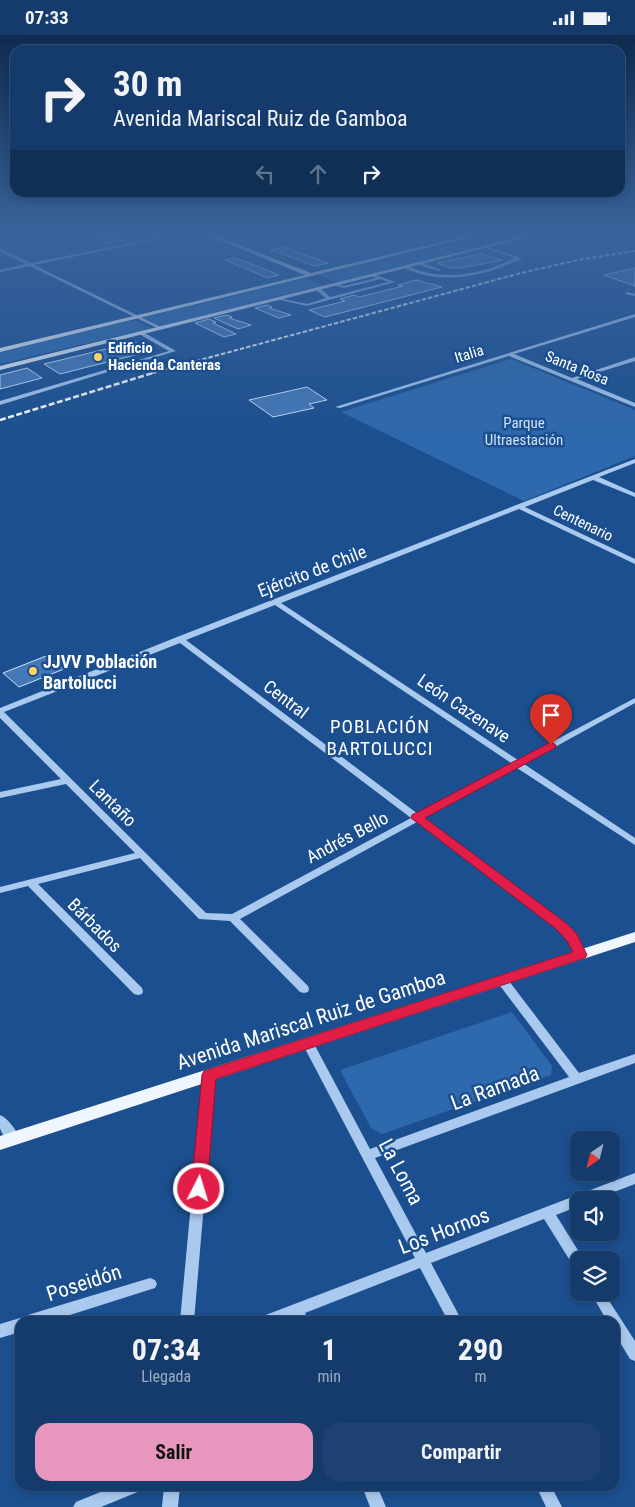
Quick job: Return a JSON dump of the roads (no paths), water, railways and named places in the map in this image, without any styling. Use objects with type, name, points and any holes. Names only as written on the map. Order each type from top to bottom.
[{"type":"main road","points":[[0,349],[196,303]]},
{"type":"main road","points":[[0,368],[263,303]]},
{"type":"main road","name":"Avenida Mariscal Ruiz de Gamboa","points":[[7,1140],[635,937]]},
{"type":"street","points":[[107,303],[159,329]]},
{"type":"street","points":[[296,303],[307,305],[315,303]]},
{"type":"street","name":"Italia","points":[[338,407],[635,315]]},
{"type":"street","points":[[0,403],[173,351],[141,333]]},
{"type":"street","name":"Santa Rosa","points":[[510,354],[635,405]]},
{"type":"street","points":[[573,379],[635,359]]},
{"type":"street","name":"Ejército de Chile","points":[[0,712],[180,639],[635,461]]},
{"type":"street","points":[[595,477],[635,495]]},
{"type":"street","name":"Centenario","points":[[520,507],[635,562]]},
{"type":"street","name":"León Cazenave","points":[[274,602],[635,842]]},
{"type":"street","name":"Central","points":[[180,639],[561,926],[572,938],[581,955]]},
{"type":"street","name":"Andrés Bello","points":[[203,917],[233,917],[635,700]]},
{"type":"street","name":"Lantaño","points":[[0,712],[66,781],[203,917]]},
{"type":"street","points":[[0,795],[66,781]]},
{"type":"street","points":[[0,890],[140,855]]},
{"type":"street","name":"Bárbados","points":[[30,882],[138,991]]},
{"type":"street","points":[[233,917],[304,989]]},
{"type":"street","points":[[502,980],[578,1079]]},
{"type":"street","name":"La Loma","points":[[308,1043],[453,1316]]},
{"type":"street","name":"La Ramada","points":[[368,1155],[635,1058]]},
{"type":"street","points":[[187,1316],[209,1075]]},
{"type":"street","points":[[0,1120],[7,1140]]},
{"type":"street","name":"Los Hornos","points":[[300,1316],[423,1261],[635,1178]]},
{"type":"street","points":[[547,1212],[571,1251]]},
{"type":"street","name":"Poseidón","points":[[47,1316],[150,1284]]},
{"type":"street","points":[[602,1301],[612,1316]]},
{"type":"street","points":[[0,1331],[15,1326]]},
{"type":"street","points":[[620,1329],[635,1353]]},
{"type":"street","points":[[81,1507],[122,1491]]},
{"type":"street","points":[[170,1507],[172,1491]]},
{"type":"street","points":[[371,1491],[378,1507]]},
{"type":"street","points":[[546,1491],[554,1507]]},
{"type":"railway","points":[[152,373],[411,303]]},
{"type":"railway","points":[[0,420],[156,372]]},
{"type":"place","name":"Edificio Hacienda Canteras","points":[[98,357]]},
{"type":"place","name":"JJVV Población Bartolucci","points":[[33,671]]},
{"type":"district","name":"POBLACIÓN BARTOLUCCI","points":[[380,737]]},
{"type":"park label","name":"Parque Ultraestación","points":[[524,432]]}]
